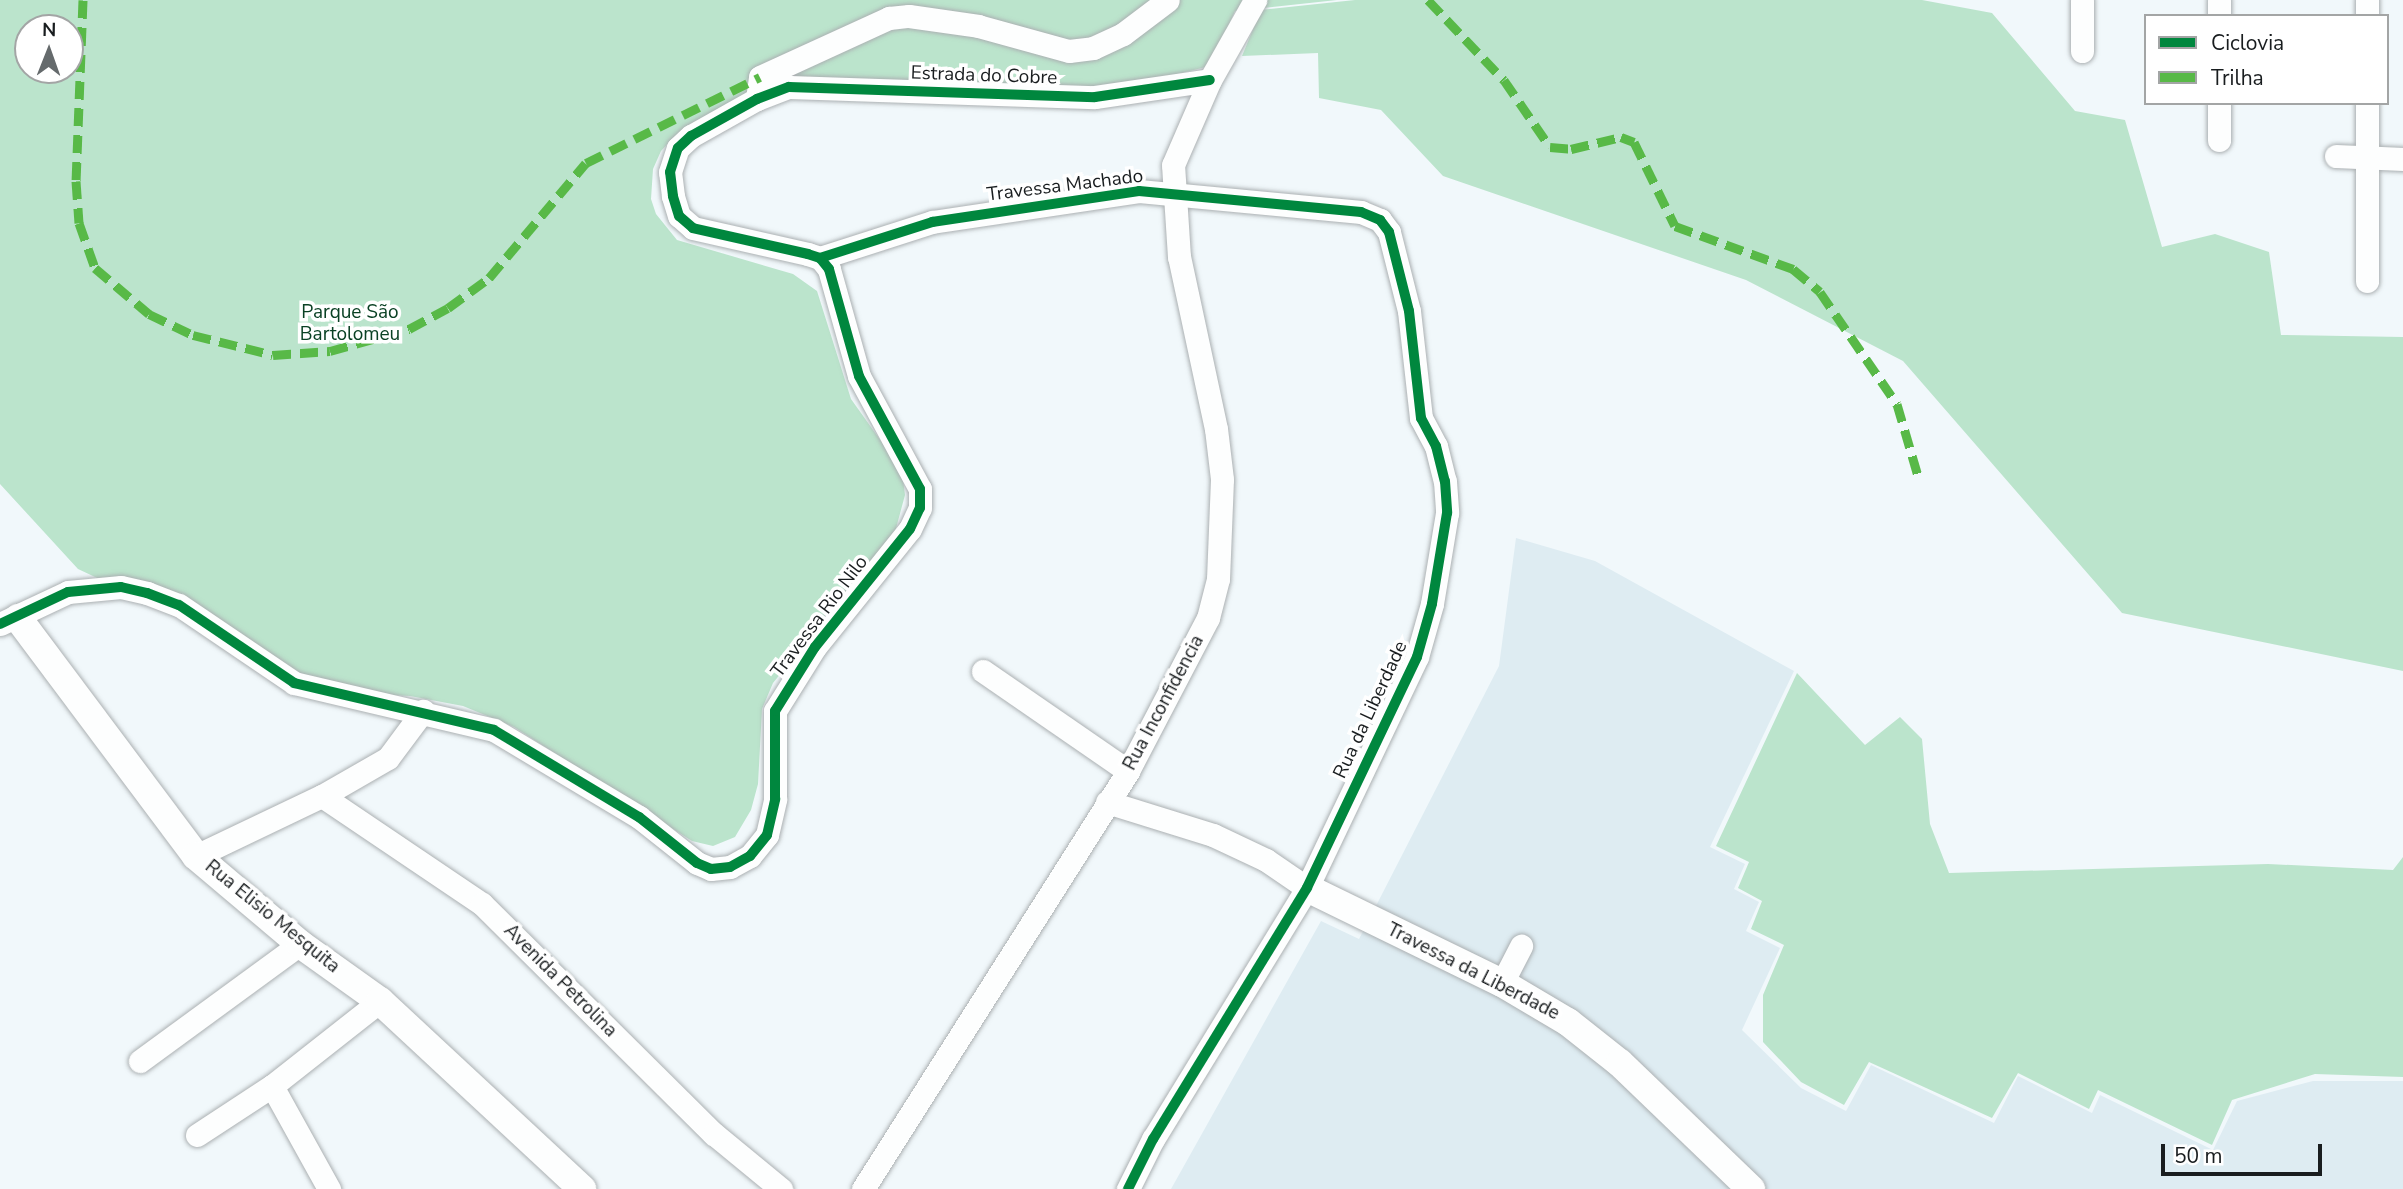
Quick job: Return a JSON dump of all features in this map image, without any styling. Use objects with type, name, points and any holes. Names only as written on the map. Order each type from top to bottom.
[{"type":"street","name":"Estrada do Cobre","points":[[1168,0],[1124,34],[1093,48],[1069,51],[978,26],[909,16],[889,18],[760,77],[757,99],[789,87],[1095,97],[1210,80]]},
{"type":"street","name":"Rua Inconfidencia","points":[[863,1189],[1128,771],[1208,618],[1218,579],[1222,541],[1222,480],[1216,429],[1179,257],[1173,165],[1180,141],[1210,80],[1255,0]]},
{"type":"street","points":[[2081,0],[2082,51]]},
{"type":"street","points":[[757,99],[691,135],[678,148],[670,172],[678,216],[693,228],[820,258]]},
{"type":"street","points":[[2219,105],[2219,140]]},
{"type":"street","points":[[2367,105],[2367,281]]},
{"type":"street","points":[[2336,156],[2367,160],[2403,159]]},
{"type":"street","name":"Travessa Machado","points":[[820,258],[932,222],[1101,195],[1173,193],[1361,212]]},
{"type":"street","name":"Rua da Liberdade","points":[[1128,1189],[1153,1139],[1307,888],[1417,657],[1432,604],[1447,513],[1436,446],[1421,418],[1409,311],[1389,232],[1380,220],[1361,212]]},
{"type":"street","name":"Travessa Rio Nilo","points":[[9,621],[68,592],[121,587],[179,605],[294,683],[423,711],[494,730],[639,817],[711,869],[730,867],[751,856],[767,835],[775,799],[775,711],[815,647],[910,529],[920,508],[917,479],[859,376],[836,290],[820,258]]},
{"type":"street","name":"Rua Elisio Mesquita","points":[[9,621],[196,856],[300,944],[380,1001],[582,1189]]},
{"type":"street","points":[[983,671],[1128,771]]},
{"type":"street","points":[[196,856],[322,796],[388,758],[423,711]]},
{"type":"street","name":"Avenida Petrolina","points":[[322,796],[482,904],[714,1134],[781,1189]]},
{"type":"street","points":[[1107,802],[1213,835],[1266,860],[1307,888]]},
{"type":"street","name":"Travessa da Liberdade","points":[[1307,888],[1502,983],[1592,1038],[1751,1189]]},
{"type":"street","points":[[140,1061],[300,944]]},
{"type":"street","points":[[1502,983],[1521,946]]},
{"type":"street","points":[[197,1135],[272,1086],[380,1001]]},
{"type":"street","points":[[272,1086],[329,1189]]},
{"type":"shaded area","points":[[1516,538],[1595,561],[1794,671],[1710,847],[1745,864],[1734,889],[1759,902],[1746,931],[1780,948],[1742,1030],[1801,1088],[1846,1111],[1871,1065],[1994,1123],[2018,1076],[2092,1113],[2100,1095],[2213,1150],[2237,1101],[2313,1081],[2403,1081],[2403,1189],[1171,1189],[1321,921],[1359,939],[1499,666]]},
{"type":"green space","name":"Parque São Bartolomeu","points":[[0,0],[1337,0],[1235,11],[1210,66],[1112,90],[789,80],[674,137],[661,151],[653,169],[651,199],[656,214],[677,240],[793,274],[817,291],[851,399],[888,451],[903,479],[905,495],[895,532],[773,683],[762,709],[758,784],[751,810],[735,837],[713,846],[692,841],[514,727],[463,706],[410,696],[353,693],[309,677],[78,569],[0,484]]},
{"type":"green space","points":[[1355,0],[1922,0],[1992,13],[2075,111],[2125,120],[2162,247],[2215,234],[2269,252],[2281,335],[2403,337],[2403,671],[2122,613],[1903,361],[1746,280],[1443,176],[1381,110],[1319,98],[1318,53],[1242,56],[1261,10]]},
{"type":"green space","points":[[1797,673],[1865,745],[1900,717],[1922,739],[1930,824],[1949,873],[2268,864],[2393,870],[2403,857],[2403,1077],[2315,1074],[2232,1100],[2212,1145],[2098,1090],[2089,1109],[2018,1073],[1992,1118],[1869,1062],[1844,1105],[1801,1082],[1763,1042],[1763,995],[1784,945],[1751,929],[1762,901],[1738,888],[1749,862],[1716,846]]},
{"type":"marked path","points":[[83,0],[76,181],[79,223],[95,268],[149,314],[193,335],[273,355],[330,351],[409,329],[448,308],[489,278],[586,163],[760,77]]},
{"type":"marked path","points":[[1428,0],[1504,80],[1550,147],[1571,149],[1621,137],[1634,142],[1675,226],[1793,269],[1820,292],[1897,404],[1918,476]]},
{"type":"cycle path","points":[[0,624],[68,592],[121,587],[147,593],[179,605],[294,683],[494,730],[639,817],[697,863],[711,869],[730,867],[750,856],[767,835],[775,799],[775,711],[815,647],[910,529],[920,508],[920,489],[859,376],[829,269],[820,258],[808,254],[693,228],[679,216],[673,196],[670,172],[678,148],[691,136],[757,99],[789,87],[1095,97],[1210,80]]},
{"type":"cycle path","points":[[820,258],[932,222],[1139,191],[1361,212],[1380,220],[1389,232],[1409,311],[1421,418],[1436,446],[1445,481],[1447,513],[1432,604],[1417,657],[1307,888],[1153,1139],[1128,1189]]}]
